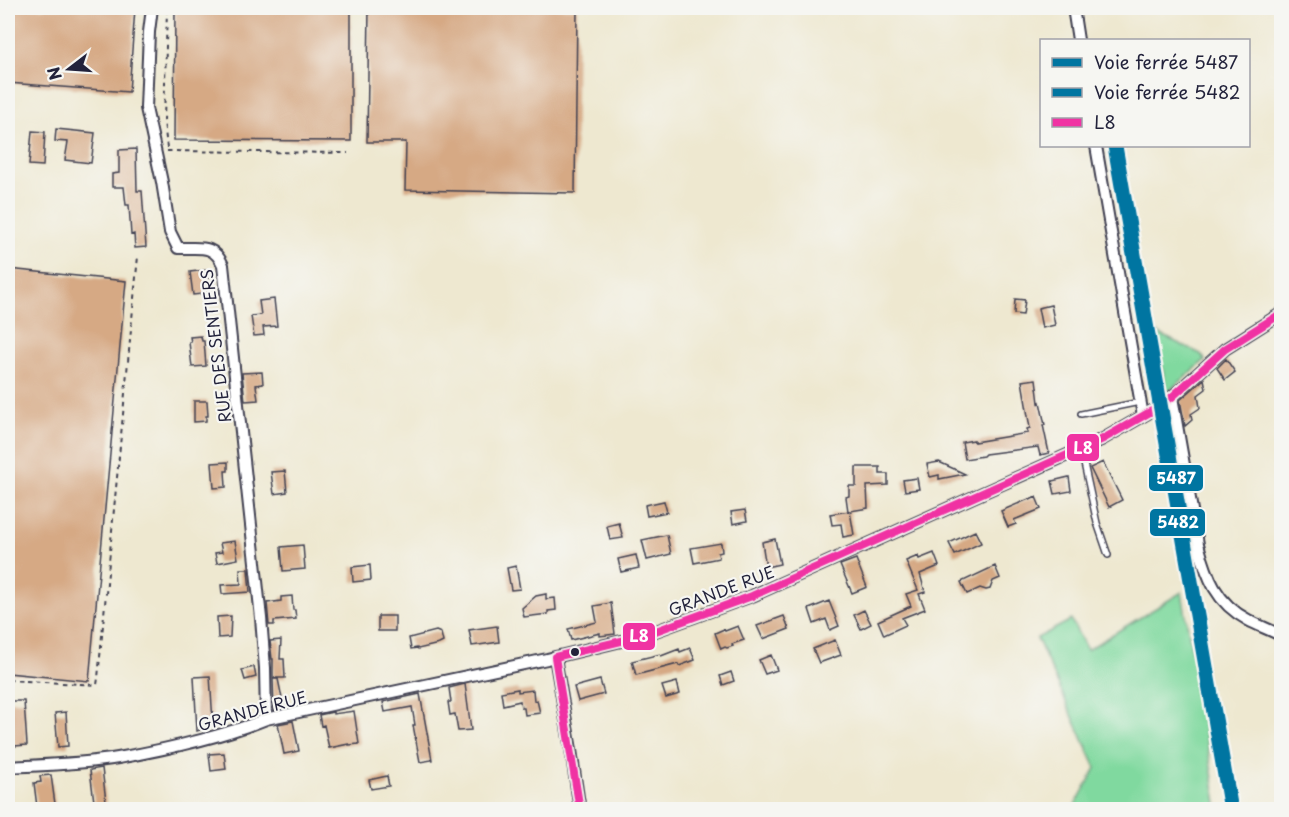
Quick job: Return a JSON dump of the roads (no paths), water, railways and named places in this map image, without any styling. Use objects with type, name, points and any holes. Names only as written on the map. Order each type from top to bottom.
[{"type":"street","name":"RUE DES SENTIERS","points":[[152,8],[146,108],[170,232],[178,248],[210,249],[219,256],[223,265],[261,618],[266,719]]},
{"type":"street","points":[[1072,8],[1078,39]]},
{"type":"street","points":[[1096,147],[1143,416]]},
{"type":"street","name":"GRANDE RUE","points":[[8,767],[117,758],[237,731],[266,719],[642,636],[752,596],[1103,439],[1172,397],[1226,349],[1281,313]]},
{"type":"street","points":[[1172,397],[1198,544],[1211,583],[1218,595],[1232,609],[1248,620],[1281,636]]},
{"type":"street","points":[[555,657],[580,810]]},
{"type":"lane","points":[[1081,414],[1140,402]]},
{"type":"lane","points":[[1081,450],[1097,523],[1108,555]]},
{"type":"rail line","name":"5482","points":[[1112,147],[1228,810]]},
{"type":"rail line","name":"5487","points":[[1118,147],[1234,810]]}]
